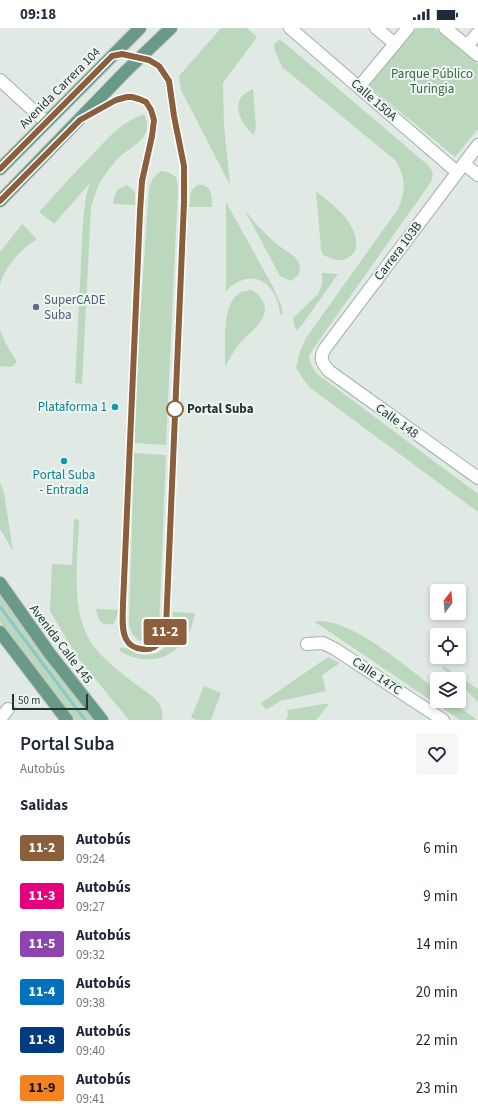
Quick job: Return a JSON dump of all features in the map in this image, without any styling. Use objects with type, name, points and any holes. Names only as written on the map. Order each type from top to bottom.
[{"type":"main road","name":"Avenida Carrera 104","points":[[0,168],[140,28]]},
{"type":"main road","points":[[0,201],[125,72],[171,28]]},
{"type":"main road","name":"Avenida Calle 145","points":[[0,583],[50,654],[102,720]]},
{"type":"main road","points":[[0,632],[67,720]]},
{"type":"street","name":"Calle 150A","points":[[290,28],[359,87],[460,168],[478,174]]},
{"type":"street","points":[[376,28],[395,44]]},
{"type":"street","points":[[359,87],[408,28]]},
{"type":"street","points":[[445,28],[478,55]]},
{"type":"street","points":[[467,46],[478,33]]},
{"type":"street","points":[[0,80],[46,122]]},
{"type":"street","name":"Carrera 103B","points":[[321,359],[322,352],[478,145]]},
{"type":"street","name":"Calle 148","points":[[321,359],[324,366],[329,371],[478,478]]},
{"type":"street","name":"Calle 147C","points":[[307,644],[323,644],[335,649],[443,720]]},
{"type":"street","points":[[0,719],[8,709]]},
{"type":"green space","points":[[221,28],[249,28],[248,29],[257,37],[223,83],[224,126],[230,185],[181,90],[179,76]]},
{"type":"green space","name":"Parque Público Turingia","points":[[417,28],[434,28],[478,64],[478,129],[455,157],[369,86]]},
{"type":"green space","points":[[279,40],[428,165],[433,175],[431,182],[313,349],[309,356],[310,362],[316,373],[478,494],[478,512],[309,387],[296,368],[300,351],[306,338],[398,209],[404,184],[399,166],[395,160],[282,67],[275,51],[274,44]]},
{"type":"green space","points":[[253,89],[256,128],[254,135],[243,123],[238,106],[242,96]]},
{"type":"green space","points":[[144,114],[147,122],[145,135],[114,162],[101,180],[91,208],[82,384],[75,383],[83,222],[86,196],[90,183],[54,224],[39,212],[111,136],[122,126]]},
{"type":"green space","points":[[161,171],[168,172],[176,177],[178,189],[166,445],[134,443],[137,363],[149,188],[153,178]]},
{"type":"green space","points":[[127,185],[135,192],[135,205],[113,204],[118,189]]},
{"type":"green space","points":[[197,185],[206,186],[208,188],[212,198],[212,207],[189,207],[191,191]]},
{"type":"green space","points":[[316,191],[342,213],[353,230],[356,245],[353,254],[346,259],[336,260],[323,255],[321,249]]},
{"type":"green space","points":[[226,202],[272,285],[281,305],[283,314],[280,314],[279,306],[272,291],[261,281],[247,279],[234,284],[226,292]]},
{"type":"green space","points":[[244,209],[256,224],[275,243],[295,257],[300,265],[299,274],[291,281],[280,276]]},
{"type":"green space","points":[[22,224],[37,239],[14,258],[6,270],[0,284],[0,252]]},
{"type":"green space","points":[[322,273],[338,274],[297,330],[295,328],[293,318],[318,294],[322,285]]},
{"type":"green space","points":[[251,290],[258,294],[262,300],[265,307],[265,313],[259,324],[244,338],[232,354],[225,367],[225,329],[229,309],[232,301],[237,295]]},
{"type":"green space","points":[[0,330],[6,344],[17,362],[12,367],[0,366]]},
{"type":"green space","points":[[134,453],[166,455],[159,629],[153,640],[146,643],[138,640],[132,634],[129,624]]},
{"type":"green space","points":[[0,482],[4,493],[13,551],[0,529]]},
{"type":"green space","points":[[74,519],[79,520],[77,598],[84,628],[94,647],[105,659],[122,674],[156,699],[161,709],[162,720],[129,720],[78,658],[50,611],[52,564],[72,565]]},
{"type":"green space","points":[[0,595],[94,720],[75,720],[0,622]]},
{"type":"green space","points":[[96,609],[118,610],[113,624],[102,623]]},
{"type":"green space","points":[[173,612],[195,613],[189,633],[174,651],[166,656],[148,659],[129,656],[120,651],[120,648],[125,648],[138,654],[146,655],[160,651],[168,643],[172,631]]},
{"type":"green space","points":[[319,621],[334,623],[365,637],[430,685],[430,700],[315,622]]},
{"type":"green space","points":[[328,657],[340,663],[322,675],[326,691],[280,701],[266,710],[261,703]]},
{"type":"green space","points":[[443,666],[452,672],[447,672],[442,668]]},
{"type":"green space","points":[[466,681],[478,689],[478,702],[466,690]]},
{"type":"green space","points":[[204,686],[221,693],[211,720],[197,720],[191,718]]},
{"type":"green space","points":[[330,703],[316,720],[286,720],[288,715],[287,710]]},
{"type":"green space","points":[[442,708],[461,708],[477,720],[460,720]]},
{"type":"waterway","points":[[0,607],[85,720]]},
{"type":"bus line","name":"11-2","points":[[0,169],[112,56],[122,54],[149,60],[159,66],[169,81],[176,130],[184,166],[184,202],[166,627],[160,642],[150,649],[143,650],[137,648],[130,644],[126,639],[124,631],[123,604],[141,191],[144,171],[150,150],[154,120],[151,110],[146,102],[132,97],[116,100],[80,120],[0,201]]},
{"type":"place","name":"SuperCADE Suba","points":[[36,307]]},
{"type":"place","name":"Plataforma 1","points":[[115,407]]},
{"type":"place","name":"Portal Suba","points":[[175,409]]},
{"type":"place","name":"Portal Suba - Entrada","points":[[64,461]]}]
